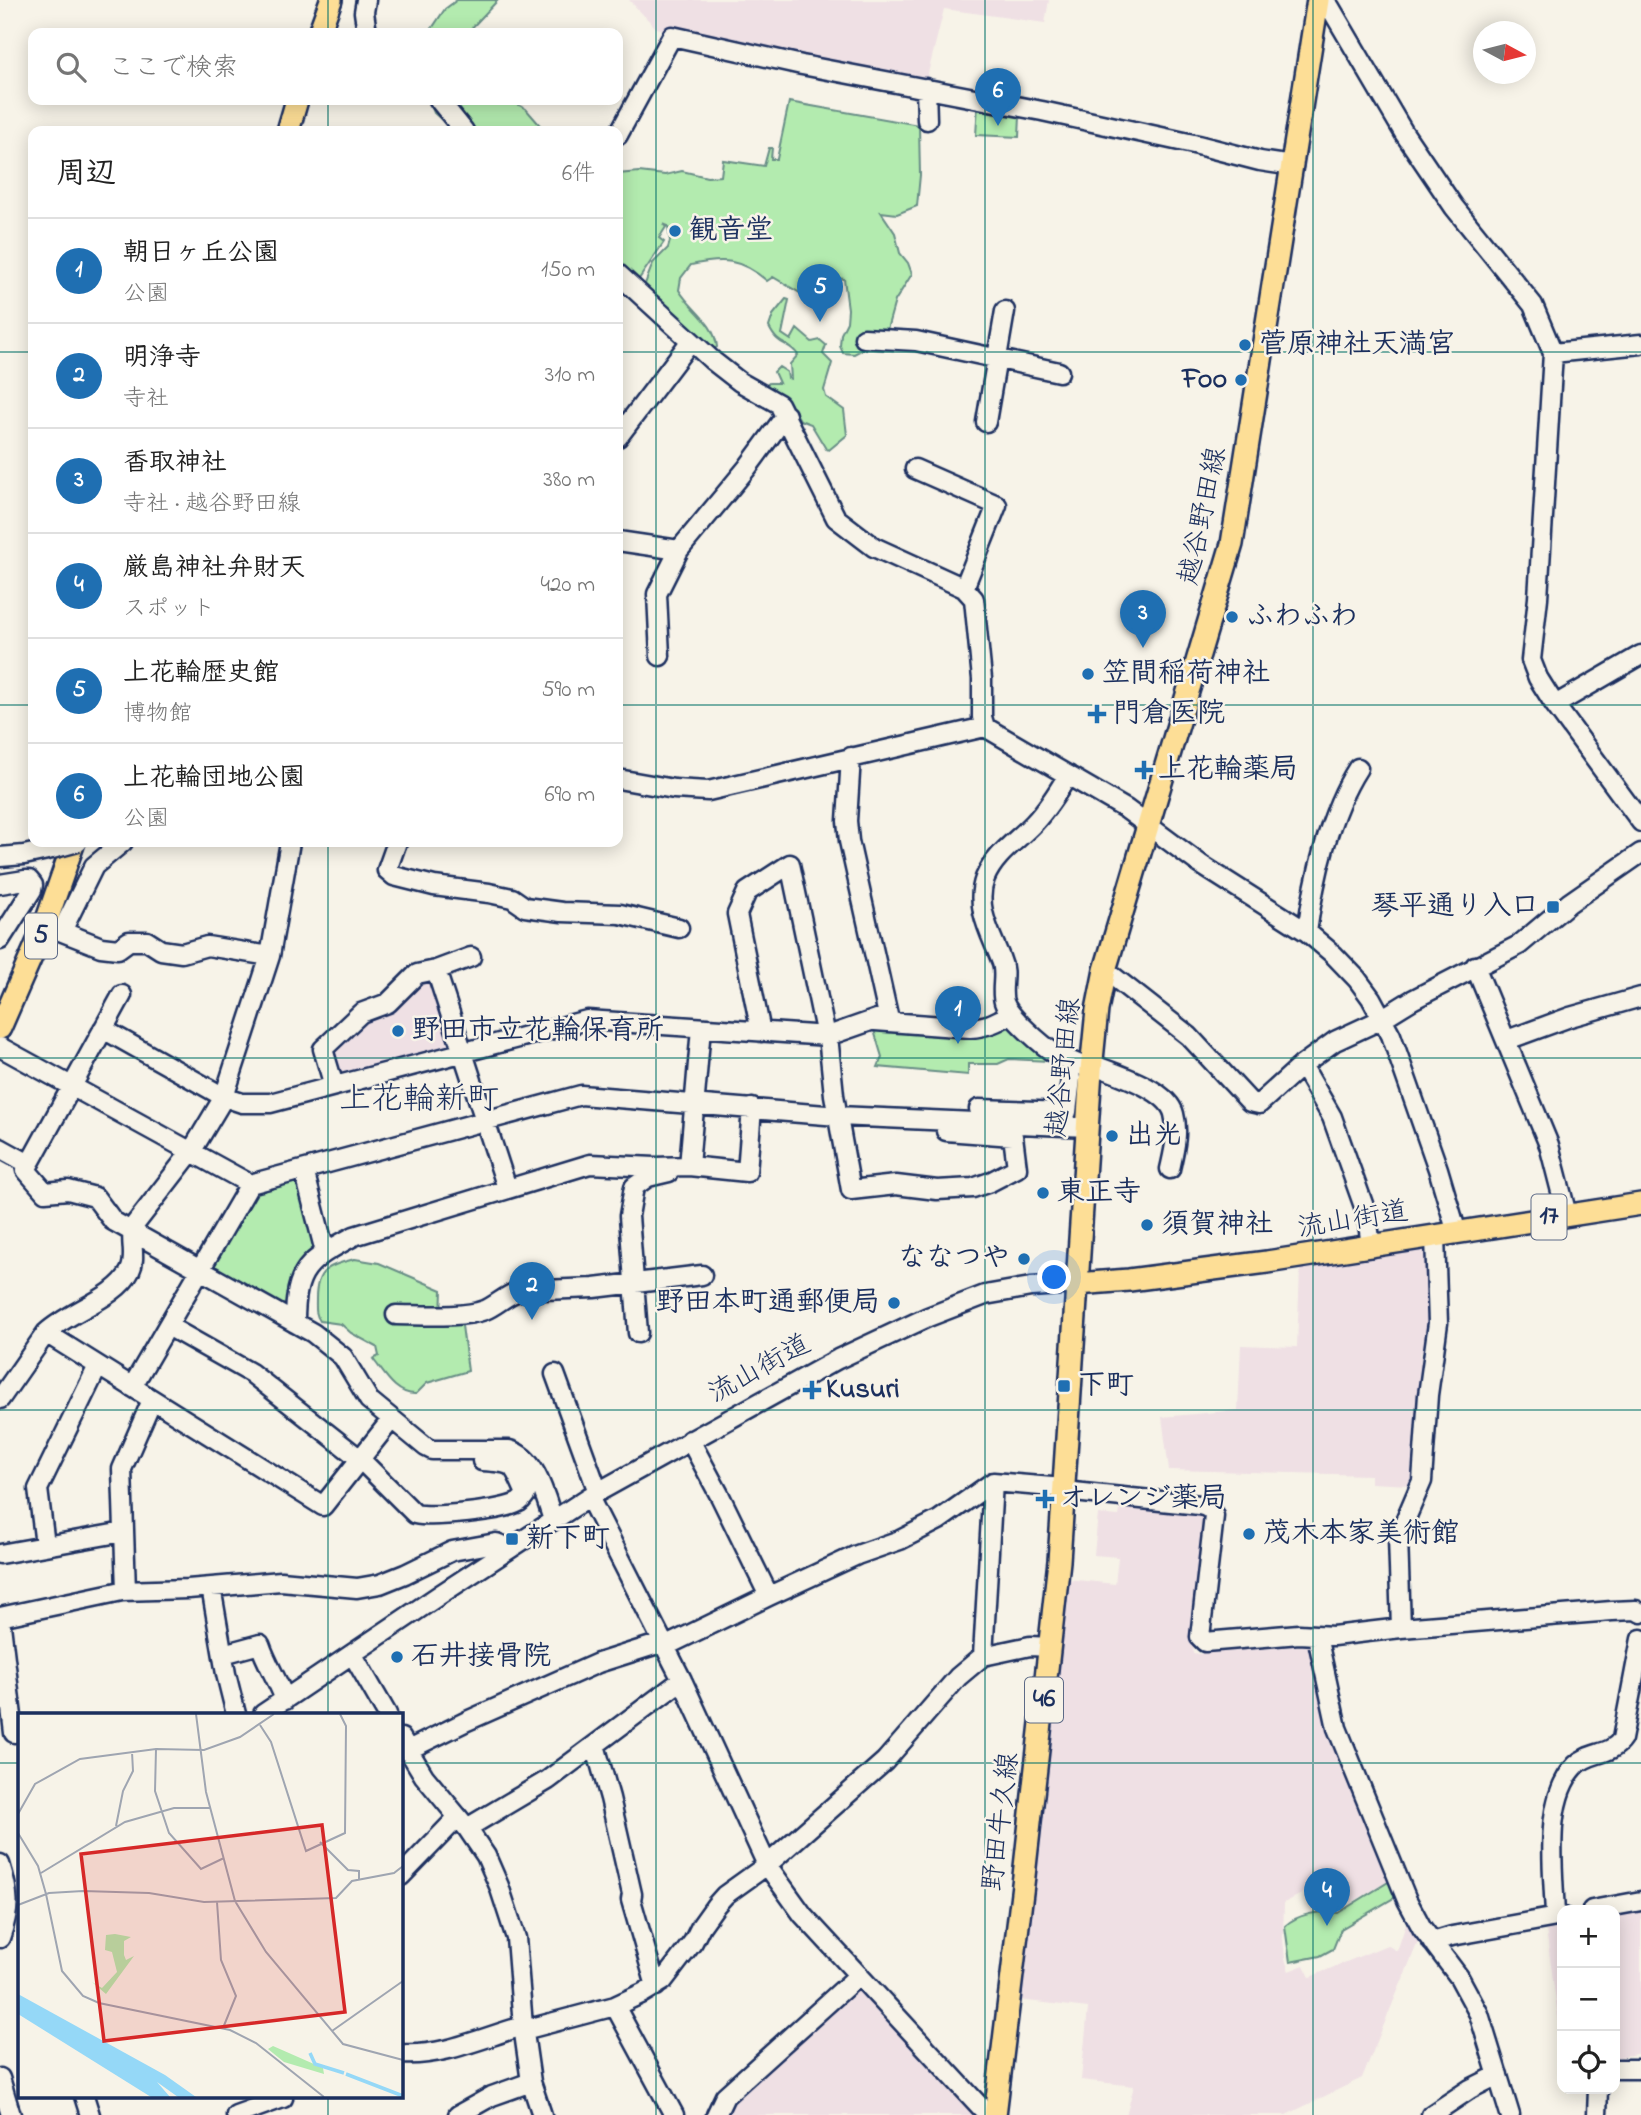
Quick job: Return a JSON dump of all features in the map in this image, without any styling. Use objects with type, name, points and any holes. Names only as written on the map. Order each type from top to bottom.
[{"type":"main road","points":[[321,28],[331,0]]},
{"type":"main road","name":"越谷野田線","points":[[1077,1284],[1097,1010],[1105,970],[1232,544],[1319,0]]},
{"type":"main road","points":[[289,126],[296,105]]},
{"type":"main road","name":"5","points":[[0,1028],[54,928],[75,847]]},
{"type":"main road","name":"流山街道","points":[[1077,1284],[1162,1276],[1371,1247],[1641,1204]]},
{"type":"main road","name":"野田牛久線","points":[[995,2115],[1050,1647],[1064,1489],[1077,1284]]},
{"type":"street","points":[[366,0],[364,12],[366,28]]},
{"type":"street","points":[[1319,0],[1330,7],[1404,133],[1454,207],[1532,305],[1545,329],[1552,353],[1538,598],[1528,658],[1555,705],[1641,822]]},
{"type":"street","points":[[623,126],[672,36],[816,68],[1042,111],[1211,148],[1261,162],[1293,166]]},
{"type":"street","points":[[926,88],[927,120]]},
{"type":"street","points":[[443,105],[460,126]]},
{"type":"street","points":[[623,279],[690,342],[740,382],[779,404],[836,518],[874,547],[964,588],[974,599],[982,679],[982,717],[985,727]]},
{"type":"street","points":[[986,422],[1005,311]]},
{"type":"street","points":[[864,338],[916,341],[1059,373]]},
{"type":"street","points":[[623,431],[690,342]]},
{"type":"street","points":[[1552,353],[1641,344]]},
{"type":"street","points":[[660,656],[657,594],[679,550],[747,468],[786,415]]},
{"type":"street","points":[[915,469],[997,505],[964,588]]},
{"type":"street","points":[[623,542],[679,550]]},
{"type":"street","points":[[1555,705],[1641,655]]},
{"type":"street","points":[[623,780],[674,789],[708,791],[985,727],[1126,809],[1210,871],[1307,932],[1357,979],[1382,1018],[1400,1059],[1457,1233]]},
{"type":"street","points":[[103,1030],[224,1097],[242,1103],[270,1103],[587,1020],[827,1036],[872,1021],[888,1015],[849,841],[847,821],[851,757]]},
{"type":"street","points":[[1307,932],[1334,816],[1358,768]]},
{"type":"street","points":[[1068,775],[1044,812],[997,858],[985,878],[982,912],[1003,966],[1005,1006],[1056,1054],[1157,1093],[1174,1112],[1177,1141],[1170,1169]]},
{"type":"street","points":[[0,856],[24,855],[59,847]]},
{"type":"street","points":[[117,847],[94,866],[54,928],[109,948],[118,949],[129,941],[147,941],[161,950],[182,953],[207,946],[270,956]]},
{"type":"street","points":[[0,1399],[46,1333],[64,1318],[121,1285],[133,1264],[131,1231],[191,1152],[224,1097],[270,956],[289,847]]},
{"type":"street","points":[[395,847],[387,870],[394,876],[433,886],[512,898],[526,907],[562,912],[620,914],[679,929]]},
{"type":"street","points":[[1105,970],[1189,1036],[1250,1102],[1259,1104],[1302,1065],[1335,1041],[1519,945],[1569,903],[1641,853]]},
{"type":"street","points":[[0,866],[16,863],[24,855]]},
{"type":"street","points":[[761,1032],[737,914],[747,892],[790,864],[827,1036],[838,1115],[852,1190],[896,1185],[937,1190],[973,1188],[1017,1168],[1013,1136],[838,1115]]},
{"type":"street","points":[[0,884],[29,880],[33,885],[0,940]]},
{"type":"street","points":[[334,1086],[323,1049],[361,1013],[388,1003],[417,974],[471,957]]},
{"type":"street","points":[[1475,966],[1549,1145],[1567,1214]]},
{"type":"street","points":[[436,970],[507,1188]]},
{"type":"street","points":[[122,995],[26,1170],[45,1192],[68,1190],[94,1197],[113,1221],[313,1333],[343,1357],[369,1400],[417,1456],[427,1460],[508,1462],[526,1494],[517,1503],[484,1510],[425,1516],[415,1514],[360,1459],[251,1373],[168,1326]]},
{"type":"street","points":[[1507,1040],[1570,1017],[1641,997]]},
{"type":"street","points":[[872,1021],[970,1028],[1002,1020],[1010,1013]]},
{"type":"street","points":[[685,1166],[701,1028]]},
{"type":"street","points":[[0,1047],[250,1184],[581,1095],[838,1115],[1087,1127]]},
{"type":"street","points":[[1302,1065],[1332,1117],[1367,1215],[1371,1247]]},
{"type":"street","points":[[838,1115],[1067,1112],[1071,1078]]},
{"type":"street","points":[[295,1323],[297,1287],[306,1271],[318,1256],[354,1236],[590,1164],[685,1166],[747,1172],[752,1108]]},
{"type":"street","points":[[0,1148],[29,1164]]},
{"type":"street","points":[[638,1333],[629,1216],[634,1187],[648,1177],[685,1166]]},
{"type":"street","points":[[304,1170],[325,1252]]},
{"type":"street","points":[[132,1387],[250,1184]]},
{"type":"street","points":[[1401,1628],[1398,1537],[1422,1481],[1428,1395],[1437,1323],[1435,1237]]},
{"type":"street","points":[[396,1315],[450,1315],[485,1310],[508,1294],[519,1291],[594,1288],[702,1275]]},
{"type":"street","name":"流山街道","points":[[266,1713],[286,1705],[509,1548],[593,1494],[838,1359],[957,1304],[1006,1290],[1077,1284]]},
{"type":"street","points":[[46,1333],[323,1506],[388,1424]]},
{"type":"street","points":[[45,1545],[37,1489],[98,1366]]},
{"type":"street","points":[[555,1374],[593,1494],[767,1865],[803,1914],[988,2115]]},
{"type":"street","points":[[126,1591],[122,1469],[152,1400]]},
{"type":"street","points":[[388,1424],[432,1450],[518,1452],[536,1477],[553,1520]]},
{"type":"street","points":[[690,1440],[769,1596]]},
{"type":"street","points":[[542,2115],[531,2082],[516,1938],[499,1886],[486,1856],[463,1822],[424,1776],[404,1744],[467,1721],[598,1663],[665,1644],[857,1555],[900,1540],[939,1520],[993,1482],[1206,1506],[1212,1510],[1214,1516],[1200,1637],[1205,1642],[1299,1633],[1317,1636],[1612,1611],[1636,1610],[1641,1614]]},
{"type":"street","points":[[982,1656],[993,1482]]},
{"type":"street","points":[[0,1553],[124,1532]]},
{"type":"street","points":[[11,1732],[0,1617],[83,1601],[99,1594],[126,1591],[281,1581],[356,1588],[380,1584],[452,1551],[496,1543],[509,1548]]},
{"type":"street","points":[[211,1587],[236,1713]]},
{"type":"street","points":[[1317,1636],[1337,1728],[1407,1900],[1432,1942],[1469,1994],[1485,2032],[1510,2115]]},
{"type":"street","points":[[1558,1905],[1552,1823],[1558,1801],[1567,1774],[1580,1761],[1618,1746],[1622,1739],[1641,1639]]},
{"type":"street","points":[[223,1654],[260,1644],[270,1671],[277,1678],[286,1705]]},
{"type":"street","points":[[402,2054],[413,2055],[453,2048],[615,2006],[656,1986],[663,1981],[725,1895],[767,1865],[885,1761],[958,1677],[982,1656],[1030,1646],[1050,1647]]},
{"type":"street","points":[[354,1655],[386,1713]]},
{"type":"street","points":[[402,1875],[463,1822],[548,1780],[682,1680]]},
{"type":"street","points":[[595,1745],[617,1825],[631,1900],[656,1986]]},
{"type":"street","points":[[0,1938],[8,1917],[6,1875]]},
{"type":"street","points":[[1619,1905],[1641,1901]]},
{"type":"street","points":[[1432,1942],[1557,1916]]},
{"type":"street","points":[[716,2115],[725,2096],[859,1975]]},
{"type":"street","points":[[615,2006],[674,2115]]},
{"type":"street","points":[[1620,2069],[1641,2069]]},
{"type":"street","points":[[1431,2115],[1497,2075]]},
{"type":"street","points":[[0,2078],[11,2115]]},
{"type":"street","points":[[458,2115],[492,2096],[531,2082]]},
{"type":"street","points":[[1597,2115],[1598,2094]]},
{"type":"street","points":[[85,2098],[90,2115]]},
{"type":"street","points":[[236,2115],[284,2103]]},
{"type":"shaded area","points":[[629,0],[1049,0],[1045,23],[944,9],[926,81],[656,28]]},
{"type":"shaded area","name":"野田市立花輪保育所","points":[[431,975],[454,1047],[341,1079],[329,1047],[363,1016]]},
{"type":"shaded area","points":[[1424,1250],[1430,1256],[1431,1321],[1428,1351],[1421,1352],[1419,1439],[1413,1447],[1410,1485],[1371,1483],[1371,1475],[1169,1470],[1162,1417],[1238,1410],[1241,1345],[1297,1347],[1300,1269]]},
{"type":"shaded area","points":[[1121,1504],[1203,1513],[1207,1517],[1193,1653],[1307,1642],[1310,1644],[1332,1735],[1390,1880],[1351,1903],[1345,1894],[1330,1902],[1321,1884],[1284,1903],[1283,1939],[1289,1971],[1304,1965],[1310,1977],[1387,1945],[1397,1951],[1408,1918],[1420,1937],[1362,2078],[1286,2115],[1126,2115],[1134,2086],[1081,2080],[1088,2008],[1019,2000],[1067,1579],[1115,1584],[1118,1557],[1094,1555],[1098,1514],[1119,1516]]},
{"type":"shaded area","points":[[1641,1911],[1641,2053],[1620,2057],[1620,1968],[1620,1915]]},
{"type":"shaded area","points":[[1557,1927],[1557,2009],[1546,1929]]},
{"type":"shaded area","points":[[858,1984],[965,2099],[975,2115],[727,2115],[734,2099]]},
{"type":"green space","points":[[457,0],[498,0],[472,28],[432,28],[445,9]]},
{"type":"green space","points":[[789,102],[919,125],[920,175],[917,206],[897,214],[881,212],[895,233],[900,253],[912,274],[895,301],[886,333],[854,354],[843,353],[840,346],[848,309],[844,279],[823,281],[816,299],[810,299],[773,277],[767,281],[740,264],[713,261],[691,265],[681,278],[679,290],[712,331],[717,347],[709,352],[642,292],[653,263],[668,248],[668,226],[663,224],[666,227],[659,238],[664,242],[637,282],[623,269],[623,174],[665,175],[682,171],[707,177],[721,176],[723,160],[764,166],[769,148],[772,148],[771,159],[777,159]]},
{"type":"green space","points":[[978,104],[1016,111],[1020,116],[1019,137],[976,135]]},
{"type":"green space","points":[[431,105],[519,105],[541,126],[448,126],[434,113]]},
{"type":"green space","points":[[786,299],[789,300],[782,334],[791,340],[797,329],[812,342],[820,340],[826,345],[823,354],[832,363],[824,390],[826,397],[844,410],[847,435],[829,450],[811,424],[800,420],[761,389],[769,383],[779,383],[774,372],[779,367],[787,372],[788,378],[791,379],[790,364],[798,355],[776,338],[769,327],[773,315]]},
{"type":"green space","points":[[1007,1021],[1048,1055],[1048,1061],[1009,1059],[998,1064],[968,1064],[968,1075],[878,1067],[882,1057],[873,1027]]},
{"type":"green space","points":[[297,1177],[318,1247],[291,1312],[211,1271],[210,1264],[254,1190]]},
{"type":"green space","points":[[355,1259],[379,1263],[442,1290],[441,1318],[461,1318],[468,1371],[427,1383],[416,1394],[403,1391],[373,1359],[379,1356],[377,1347],[351,1333],[341,1324],[320,1321],[316,1299],[321,1275],[331,1267]]},
{"type":"green space","points":[[1390,1881],[1397,1896],[1341,1929],[1333,1949],[1320,1956],[1290,1962],[1285,1926],[1296,1918],[1310,1914],[1338,1913]]},
{"type":"place","name":"上花輪団地公園","points":[[998,126]]},
{"type":"place","name":"観音堂","points":[[675,231]]},
{"type":"place","name":"上花輪歴史館","points":[[820,322]]},
{"type":"place","name":"菅原神社天満宮","points":[[1245,345]]},
{"type":"place","name":"Foo","points":[[1241,380]]},
{"type":"place","name":"ふわふわ","points":[[1232,617]]},
{"type":"place","name":"香取神社","points":[[1143,648]]},
{"type":"place","name":"笠間稲荷神社","points":[[1088,674]]},
{"type":"place","name":"門倉医院","points":[[1097,714]]},
{"type":"place","name":"上花輪薬局","points":[[1144,770]]},
{"type":"place","name":"琴平通り入口","points":[[1553,907]]},
{"type":"place","name":"野田市立花輪保育所","points":[[398,1031]]},
{"type":"place","name":"朝日ヶ丘公園","points":[[958,1044]]},
{"type":"place","name":"出光","points":[[1112,1136]]},
{"type":"place","name":"東正寺","points":[[1043,1193]]},
{"type":"place","name":"須賀神社","points":[[1147,1225]]},
{"type":"place","name":"ななつや","points":[[1024,1259]]},
{"type":"place","name":"野田本町通郵便局","points":[[894,1303]]},
{"type":"place","name":"明浄寺","points":[[532,1320]]},
{"type":"place","name":"下町","points":[[1064,1386]]},
{"type":"place","name":"Kusuri","points":[[812,1390]]},
{"type":"place","name":"オレンジ薬局","points":[[1045,1499]]},
{"type":"place","name":"茂木本家美術館","points":[[1249,1534]]},
{"type":"place","name":"新下町","points":[[512,1539]]},
{"type":"place","name":"石井接骨院","points":[[397,1657]]},
{"type":"place","name":"厳島神社弁財天","points":[[1327,1926]]},
{"type":"district","name":"上花輪新町","points":[[419,1100]]}]
